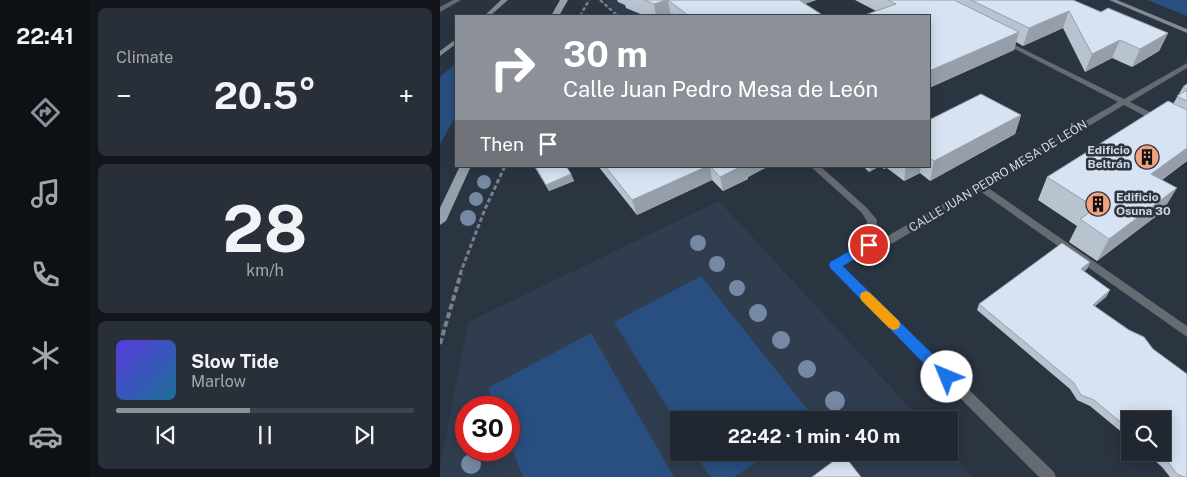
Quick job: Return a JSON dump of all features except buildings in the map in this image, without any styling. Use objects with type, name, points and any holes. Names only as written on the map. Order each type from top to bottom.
[{"type":"main road","points":[[556,15],[564,0]]},
{"type":"main road","points":[[440,221],[466,167]]},
{"type":"street","points":[[440,10],[458,0]]},
{"type":"street","points":[[488,15],[505,0]]},
{"type":"street","points":[[1112,0],[1187,30]]},
{"type":"street","points":[[992,35],[1164,123]]},
{"type":"street","points":[[440,54],[455,42]]},
{"type":"street","name":"CALLE JUAN PEDRO MESA DE LEÓN","points":[[1048,477],[834,265],[869,245],[889,240],[1187,65]]},
{"type":"street","points":[[815,167],[864,210],[872,220],[869,245]]},
{"type":"street","points":[[981,187],[1187,332]]},
{"type":"path","points":[[581,15],[589,0]]},
{"type":"path","points":[[600,0],[617,15]]},
{"type":"path","points":[[440,344],[449,309],[485,208],[505,167]]},
{"type":"shaded area","points":[[603,0],[726,0],[677,15],[620,15]]},
{"type":"shaded area","points":[[1147,0],[1187,0],[1187,16]]},
{"type":"shaded area","points":[[455,64],[455,118],[440,144],[440,77]]},
{"type":"shaded area","points":[[719,201],[913,411],[670,411],[670,461],[958,460],[973,477],[440,477],[440,467],[468,322]]},
{"type":"shaded area","points":[[701,276],[809,411],[670,412],[614,322]]},
{"type":"shaded area","points":[[591,333],[674,477],[523,477],[517,461],[520,461],[520,396],[491,396],[488,388]]},
{"type":"shaded area","points":[[700,461],[757,461],[734,477],[710,477]]},
{"type":"slow traffic","points":[[866,296],[894,324]]},
{"type":"place","name":"Edificio Beltrán","points":[[1147,157]]},
{"type":"place","name":"Edificio Osuna 30","points":[[1098,204]]},
{"type":"route","points":[[869,245],[834,265],[947,377]]}]
